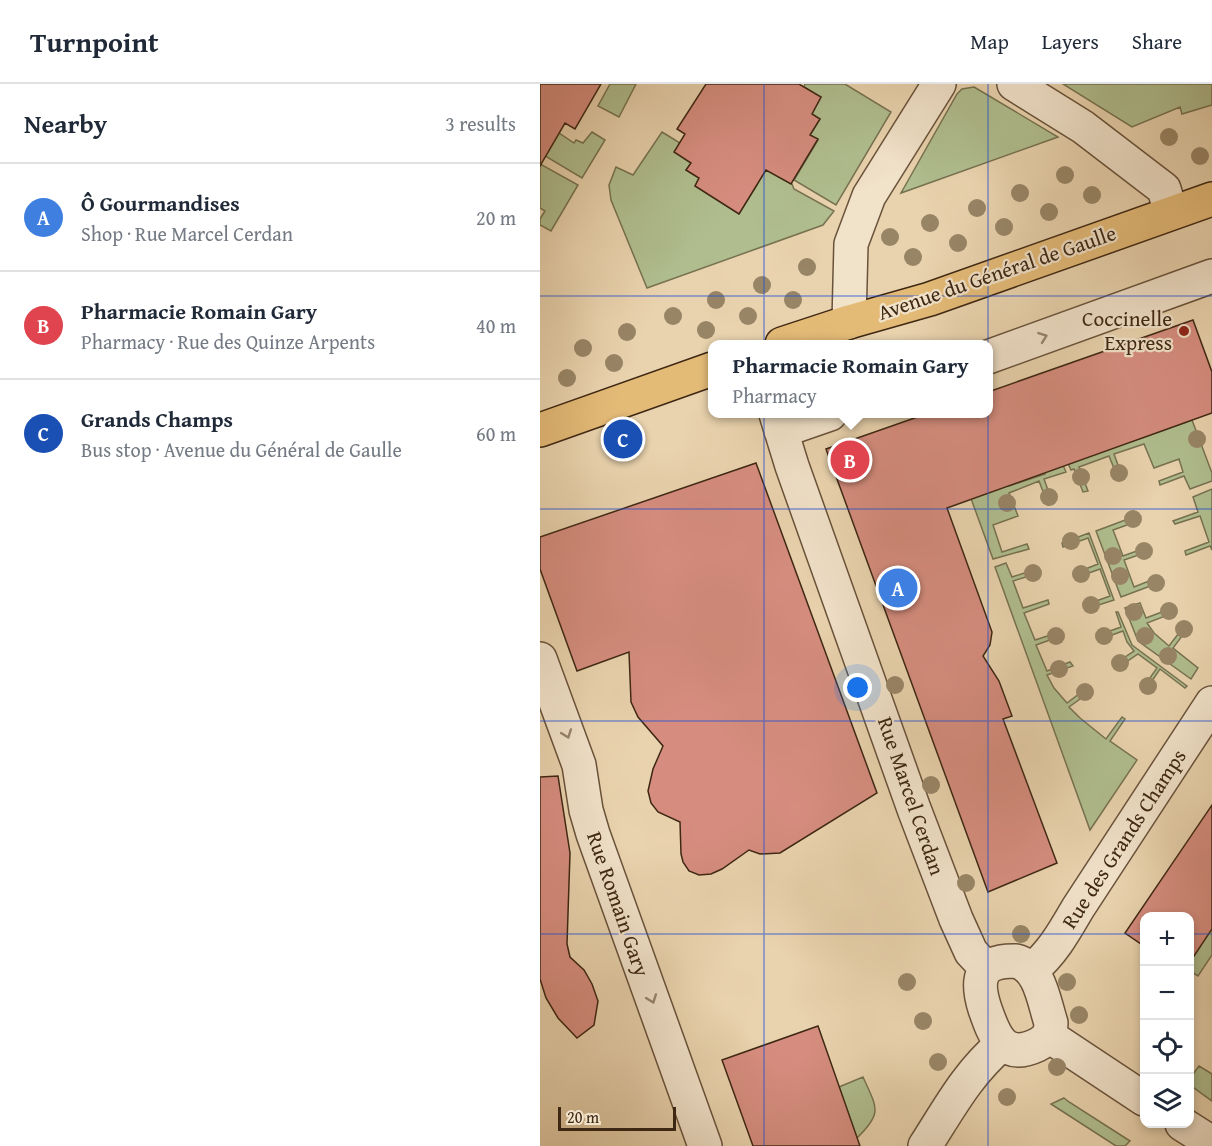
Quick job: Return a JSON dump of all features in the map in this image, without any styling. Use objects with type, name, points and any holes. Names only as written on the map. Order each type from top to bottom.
[{"type":"main road","name":"Avenue du Général de Gaulle","points":[[797,340],[962,288],[1212,199]]},
{"type":"main road","points":[[540,430],[708,370]]},
{"type":"street","points":[[849,322],[851,243],[869,196],[939,84]]},
{"type":"street","points":[[1014,84],[1083,127],[1164,189],[1171,213]]},
{"type":"street","points":[[993,355],[1209,286]]},
{"type":"street","points":[[778,422],[804,418]]},
{"type":"street","name":"Rue Marcel Cerdan","points":[[778,422],[937,869],[964,938],[978,962],[986,968]]},
{"type":"street","name":"Rue Romain Gary","points":[[540,659],[579,765],[586,810],[593,834],[705,1146]]},
{"type":"street","name":"Rue des Grands Champs","points":[[1032,970],[1061,940],[1078,908],[1212,703]]},
{"type":"street","points":[[1016,961],[1027,965],[1032,970],[1051,1023],[1049,1036],[1037,1044],[1020,1050],[1002,1044],[997,1039],[979,986],[986,968],[998,962],[1016,961]]},
{"type":"street","points":[[1049,1036],[1140,1096]]},
{"type":"street","points":[[925,1146],[969,1077],[1002,1044]]},
{"type":"street","points":[[1188,1128],[1212,1143]]},
{"type":"green space","points":[[610,84],[636,84],[619,117],[598,106]]},
{"type":"green space","points":[[805,84],[845,84],[891,112],[836,205],[794,180],[818,140],[810,135],[820,119],[812,114],[821,97],[804,87]]},
{"type":"green space","points":[[1063,84],[1212,84],[1212,105],[1182,114],[1180,107],[1132,127]]},
{"type":"green space","points":[[974,87],[1058,137],[901,193],[957,94],[962,89]]},
{"type":"green space","points":[[592,132],[605,140],[582,178],[540,153],[540,134],[553,142],[559,133],[574,143],[576,140],[583,143]]},
{"type":"green space","points":[[662,132],[680,143],[691,163],[686,170],[699,178],[695,186],[739,214],[757,185],[764,168],[792,184],[794,189],[834,211],[823,225],[647,288],[611,200],[609,185],[616,167],[633,175]]},
{"type":"green space","points":[[540,164],[578,185],[551,231],[540,225],[540,219],[545,211],[540,208]]},
{"type":"green space","points":[[1192,420],[1212,473],[1212,481],[1190,489],[1184,476],[1160,485],[1159,481],[1183,472],[1179,459],[1154,468],[1144,444],[1114,454],[1123,479],[1119,481],[1109,456],[1079,467],[1088,491],[1083,492],[1074,469],[1071,470],[1067,461],[1142,438]]},
{"type":"green space","points":[[1062,463],[1066,472],[1044,479],[1053,504],[1048,505],[1039,481],[1009,493],[1018,516],[993,525],[1002,552],[1027,544],[1029,549],[993,559],[969,493],[1006,480],[1009,486],[1045,474],[1043,469]]},
{"type":"green space","points":[[1212,489],[1212,550],[1210,546],[1186,555],[1185,551],[1209,542],[1200,516],[1175,524],[1173,521],[1198,512],[1193,497]]},
{"type":"green space","points":[[1136,516],[1138,521],[1113,530],[1123,556],[1148,547],[1150,551],[1124,560],[1134,587],[1159,577],[1161,582],[1121,597],[1096,531]]},
{"type":"green space","points":[[1089,533],[1114,600],[1086,609],[1085,605],[1110,596],[1100,569],[1075,578],[1073,574],[1098,564],[1088,538],[1063,547],[1062,543]]},
{"type":"green space","points":[[1006,563],[1012,577],[1037,569],[1039,573],[1013,581],[1023,608],[1048,600],[1049,604],[1024,613],[1035,640],[1060,632],[1061,636],[1036,645],[1047,671],[1070,662],[1073,666],[1047,675],[1054,688],[1067,703],[1088,687],[1091,691],[1069,707],[1106,739],[1122,717],[1125,719],[1110,741],[1137,760],[1090,830],[995,567]]},
{"type":"green space","points":[[1140,603],[1146,618],[1170,609],[1173,613],[1147,623],[1154,633],[1169,646],[1185,625],[1188,628],[1173,648],[1198,668],[1191,679],[1138,641],[1125,608]]},
{"type":"green space","points":[[1116,612],[1132,645],[1187,686],[1185,688],[1160,669],[1145,691],[1142,689],[1157,668],[1138,654],[1116,669],[1113,665],[1134,651],[1123,631],[1098,640],[1096,636],[1121,627]]},
{"type":"green space","points":[[1212,928],[1212,955],[1198,976],[1194,974],[1194,956]]},
{"type":"green space","points":[[1199,1066],[1212,1074],[1212,1101],[1194,1088],[1194,1073]]},
{"type":"green space","points":[[863,1077],[872,1096],[875,1110],[871,1122],[857,1138],[839,1087]]},
{"type":"green space","points":[[1064,1098],[1130,1141],[1125,1146],[1116,1146],[1051,1104]]},
{"type":"building","points":[[540,84],[601,84],[575,129],[565,123],[540,166]]},
{"type":"building","points":[[706,84],[799,84],[821,97],[812,114],[820,119],[810,135],[818,139],[791,184],[766,170],[739,214],[695,186],[699,178],[686,170],[691,163],[674,152],[685,134],[677,129]]},
{"type":"building","points":[[1193,320],[1212,372],[1212,413],[947,508],[992,632],[990,645],[983,656],[999,681],[1012,716],[1003,719],[1057,863],[988,892],[826,449],[915,418],[993,418],[993,390]]},
{"type":"building","points":[[756,463],[877,793],[780,853],[760,854],[749,850],[722,869],[711,874],[699,875],[689,871],[683,862],[680,822],[658,812],[651,803],[648,791],[653,769],[663,746],[638,717],[631,702],[629,652],[577,671],[540,569],[540,537]]},
{"type":"building","points":[[558,776],[570,853],[567,944],[570,957],[584,970],[598,1001],[594,1025],[577,1038],[558,1018],[546,998],[540,979],[540,777]]},
{"type":"building","points":[[1212,805],[1212,929],[1194,956],[1194,912],[1140,912],[1140,943],[1125,933]]},
{"type":"building","points":[[818,1026],[860,1146],[753,1146],[722,1060]]},
{"type":"place","name":"Coccinelle Express","points":[[1184,331]]},
{"type":"place","name":"Grands Champs","points":[[623,439]]},
{"type":"place","name":"Pharmacie Romain Gary","points":[[850,460]]},
{"type":"place","name":"Ô Gourmandises","points":[[898,588]]}]
